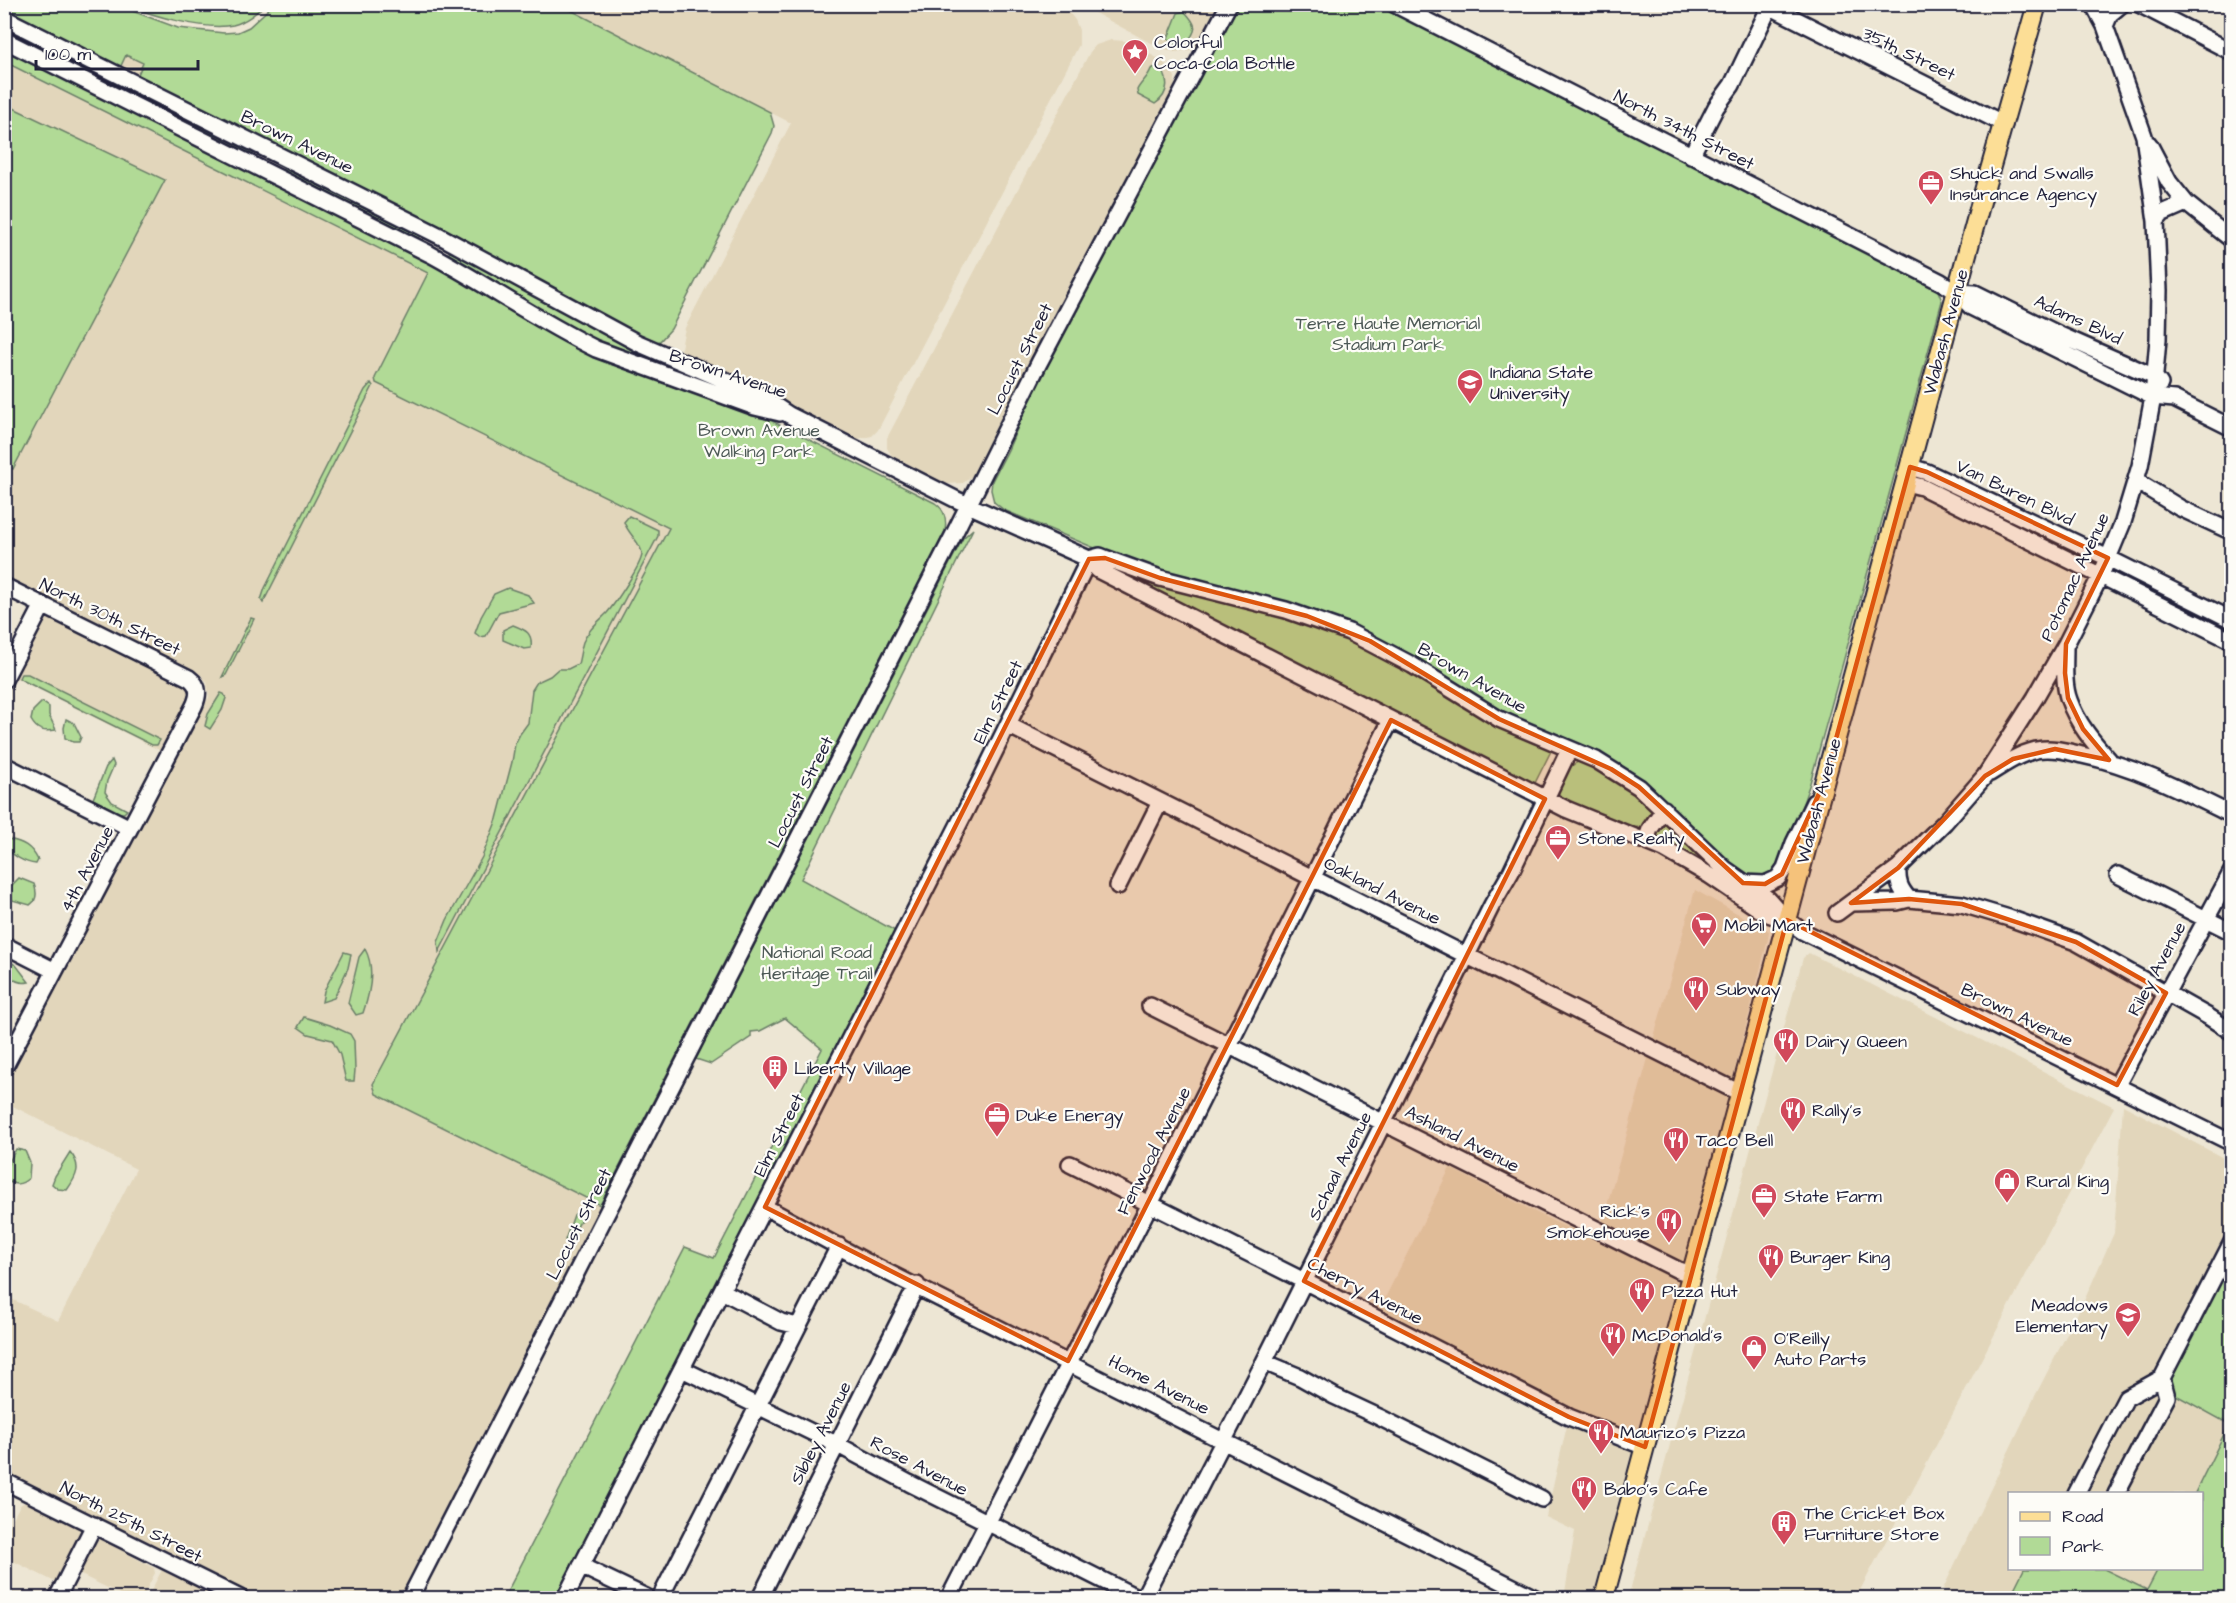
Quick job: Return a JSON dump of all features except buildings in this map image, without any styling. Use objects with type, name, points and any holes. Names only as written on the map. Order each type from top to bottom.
[{"type":"main road","name":"Wabash Avenue","points":[[1604,1599],[1982,198],[2037,4]]},
{"type":"street","name":"Locust Street","points":[[410,1599],[969,505],[1039,363],[1228,4]]},
{"type":"street","name":"North 34th Street","points":[[1394,4],[1941,282],[1957,292],[1971,307],[2057,342]]},
{"type":"street","name":"Potomac Avenue","points":[[1837,913],[1898,868],[1945,822],[1985,776],[2035,698],[2066,644],[2101,575],[2123,522],[2136,481],[2155,377],[2159,290],[2156,221],[2144,136],[2105,26],[2093,4]]},
{"type":"street","points":[[2105,26],[2109,14],[2122,4]]},
{"type":"street","points":[[2131,4],[2140,5],[2232,51]]},
{"type":"street","points":[[1690,156],[1716,107],[1732,85],[1769,5]]},
{"type":"street","name":"35th Street","points":[[1769,5],[2004,124]]},
{"type":"street","name":"Brown Avenue","points":[[4,18],[440,236],[629,339],[759,395],[789,415],[969,505],[1089,560],[1098,570],[1545,799],[1646,841],[1697,868],[1765,913],[1787,920]]},
{"type":"street","name":"Brown Avenue","points":[[4,40],[430,254],[573,338],[616,357],[756,407],[789,415]]},
{"type":"street","points":[[2144,136],[2169,182],[2186,202],[2232,240]]},
{"type":"street","points":[[263,170],[273,152]]},
{"type":"street","points":[[2156,221],[2163,213],[2186,202]]},
{"type":"street","points":[[430,254],[440,236]]},
{"type":"street","points":[[2057,342],[2069,354],[2153,397],[2174,399],[2232,428]]},
{"type":"street","name":"Adams Blvd","points":[[2057,342],[2155,377],[2174,399]]},
{"type":"street","points":[[662,373],[668,357]]},
{"type":"street","name":"Van Buren Blvd","points":[[1908,475],[1927,471],[2232,620]]},
{"type":"street","points":[[1908,475],[1922,487],[2232,641]]},
{"type":"street","points":[[2136,481],[2181,508],[2232,532]]},
{"type":"street","name":"Brown Avenue","points":[[1089,560],[1100,556],[1160,578],[1296,613],[1349,632],[1412,665],[1481,710],[1611,768],[1639,787],[1707,853],[1743,883],[1768,899],[1787,920],[1802,931],[2232,1143]]},
{"type":"street","name":"Elm Street","points":[[565,1599],[765,1207],[1089,560]]},
{"type":"street","name":"North 30th Street","points":[[4,586],[189,678],[197,686]]},
{"type":"street","points":[[4,680],[44,605]]},
{"type":"street","points":[[2066,644],[2065,673],[2068,698],[2083,729],[2109,760]]},
{"type":"street","name":"4th Avenue","points":[[4,1068],[194,706],[198,698],[197,686]]},
{"type":"street","name":"Fenwood Avenue","points":[[949,1599],[1068,1361],[1150,1204],[1391,720]]},
{"type":"street","name":"Oakland Avenue","points":[[1008,725],[1740,1093]]},
{"type":"street","points":[[1985,776],[2013,759],[2035,750],[2055,749],[2109,760],[2176,787],[2232,815]]},
{"type":"street","name":"Schaal Avenue","points":[[1143,1599],[1466,956],[1511,872],[1569,750]]},
{"type":"street","points":[[4,765],[130,828]]},
{"type":"street","points":[[1743,883],[1765,884],[1772,882],[1782,874],[1794,843],[1824,783]]},
{"type":"street","points":[[1118,886],[1160,802]]},
{"type":"street","points":[[1646,841],[1650,829],[1664,809]]},
{"type":"street","points":[[1697,868],[1707,853]]},
{"type":"street","points":[[1898,868],[1897,879],[1909,899]]},
{"type":"street","name":"Riley Avenue","points":[[2117,1085],[2232,871]]},
{"type":"street","points":[[2118,875],[2232,932]]},
{"type":"street","points":[[1851,903],[1897,902],[1909,899],[1962,904],[2076,942],[2232,1032]]},
{"type":"street","points":[[4,945],[56,971]]},
{"type":"street","name":"Ashland Avenue","points":[[1150,1006],[1678,1270],[1691,1274]]},
{"type":"street","name":"Cherry Avenue","points":[[1070,1164],[1569,1417],[1645,1447]]},
{"type":"street","name":"Home Avenue","points":[[765,1207],[1535,1599]]},
{"type":"street","points":[[2077,1492],[2126,1398],[2162,1378],[2232,1242]]},
{"type":"street","points":[[660,1599],[839,1246]]},
{"type":"street","name":"Sibley Avenue","points":[[760,1599],[916,1285]]},
{"type":"street","points":[[722,1291],[781,1322],[798,1326]]},
{"type":"street","points":[[1264,1362],[1300,1377],[1542,1499]]},
{"type":"street","name":"Rose Avenue","points":[[682,1369],[838,1444],[1138,1599]]},
{"type":"street","points":[[2117,1492],[2166,1397],[2162,1378]]},
{"type":"street","name":"North 25th Street","points":[[4,1481],[235,1597]]},
{"type":"street","points":[[57,1599],[94,1526]]},
{"type":"street","points":[[581,1566],[648,1599]]},
{"type":"highlighted area","points":[[1910,467],[1927,472],[2108,558],[2066,644],[2065,673],[2068,698],[2083,729],[2109,760],[2055,749],[2013,759],[1985,776],[1898,868],[1851,903],[1909,899],[1962,904],[2076,942],[2166,993],[2117,1085],[1787,920],[1645,1447],[1569,1417],[1304,1281],[1545,799],[1391,720],[1068,1361],[765,1207],[1089,559],[1105,558],[1160,578],[1307,616],[1370,641],[1499,719],[1611,769],[1639,787],[1743,883],[1765,884],[1782,874],[1824,783]]},
{"type":"shaded area","points":[[1055,4],[1075,20],[1079,30],[1079,45],[878,430],[872,436],[857,439],[773,397],[685,358],[681,348],[685,328],[791,123],[561,5]]},
{"type":"shaded area","points":[[1080,5],[1221,5],[1199,44],[1190,50],[1174,52],[1147,41]]},
{"type":"shaded area","points":[[1111,40],[1125,41],[1161,60],[1175,77],[1174,95],[973,475],[963,483],[946,484],[892,456],[887,448],[887,438],[1090,52],[1096,45]]},
{"type":"shaded area","points":[[126,55],[143,63],[136,79],[119,70]]},
{"type":"shaded area","points":[[8,64],[428,273],[375,378],[376,383],[669,528],[374,1084],[376,1094],[600,1205],[399,1598],[252,1598],[5,1475],[5,1296],[58,1321],[136,1169],[5,1102],[5,1081],[176,753],[184,746],[209,697],[207,682],[201,675],[5,579],[4,464],[13,468],[165,180],[5,104],[5,71]]},
{"type":"shaded area","points":[[46,618],[187,688],[188,701],[162,750],[16,678],[15,675]]},
{"type":"shaded area","points":[[1695,890],[1769,931],[1768,939],[1689,1251],[1595,1598],[1564,1598],[1575,1531],[1546,1517],[1571,1408],[1378,1312],[1450,1168],[1597,1241]]},
{"type":"shaded area","points":[[1809,953],[2114,1107],[1856,1598],[1628,1598],[1803,958]]},
{"type":"shaded area","name":"Meadows Elementary","points":[[2123,1105],[2231,1162],[2231,1259],[2174,1394],[2229,1424],[2195,1492],[2008,1492],[2008,1570],[2157,1570],[2147,1590],[2163,1598],[1961,1598],[1943,1589],[2035,1396],[2084,1301],[2114,1233]]},
{"type":"shaded area","points":[[27,1501],[78,1527],[80,1532],[57,1583],[5,1557],[4,1535],[20,1505]]},
{"type":"shaded area","points":[[100,1539],[154,1568],[155,1573],[142,1598],[128,1598],[77,1573],[94,1541]]},
{"type":"shaded area","points":[[162,1570],[218,1597],[219,1598],[147,1598]]},
{"type":"green space","points":[[264,4],[246,19],[233,25],[222,26],[180,21],[127,5]]},
{"type":"green space","points":[[4,5],[116,5],[178,28],[224,33],[238,32],[249,27],[273,5],[561,5],[770,112],[774,126],[671,329],[660,341],[653,343],[136,79],[143,63],[126,55],[119,70],[5,13]]},
{"type":"green space","name":"Terre Haute Memorial Stadium Park","points":[[1234,5],[1378,5],[1937,288],[1942,301],[1810,783],[1783,860],[1780,866],[1766,878],[1743,877],[1659,798],[1523,725],[1400,652],[1128,562],[1004,510],[994,502],[991,490],[992,481],[1046,362]]},
{"type":"green space","points":[[1184,11],[1194,23],[1193,35],[1185,44],[1174,44],[1168,38],[1178,13]]},
{"type":"green space","points":[[4,23],[254,150],[253,155],[5,35]]},
{"type":"green space","name":"Brown Avenue Walking Park","points":[[5,46],[413,250],[512,307],[754,412],[935,503],[943,512],[945,531],[600,1205],[376,1094],[373,1084],[669,528],[376,383],[375,378],[428,273],[9,64],[5,71]]},
{"type":"green space","points":[[1158,66],[1165,75],[1167,85],[1160,100],[1155,104],[1138,95],[1137,90],[1151,69]]},
{"type":"green space","points":[[5,104],[165,180],[13,469],[4,464]]},
{"type":"green space","points":[[284,166],[420,232],[419,237],[415,239],[282,172]]},
{"type":"green space","points":[[452,250],[636,350],[634,356],[602,347],[449,257]]},
{"type":"green space","points":[[371,383],[373,386],[263,603],[261,600],[265,588],[365,390]]},
{"type":"green space","points":[[629,516],[658,530],[658,536],[439,952],[438,942],[447,920],[482,857],[497,819],[515,744],[528,723],[532,690],[537,682],[558,669],[568,669],[578,664],[585,638],[615,602],[641,559],[640,546],[624,522]]},
{"type":"green space","name":"National Road Heritage Trail","points":[[973,529],[801,879],[897,932],[565,1598],[504,1598],[685,1247],[714,1258],[822,1049],[785,1018],[760,1031],[751,1032],[751,1037],[711,1064],[696,1059],[963,538]]},
{"type":"green space","points":[[1098,564],[1263,609],[1342,635],[1552,749],[1533,787]]},
{"type":"green space","points":[[508,588],[528,595],[534,603],[499,612],[486,636],[480,637],[475,633],[494,594]]},
{"type":"green space","points":[[251,618],[254,619],[226,675],[222,677]]},
{"type":"green space","points":[[513,625],[530,635],[531,648],[524,649],[503,640],[503,630]]},
{"type":"green space","points":[[21,674],[28,674],[160,740],[157,745],[152,745],[22,680],[19,678]]},
{"type":"green space","points":[[221,693],[226,698],[222,710],[210,729],[205,726],[208,714]]},
{"type":"green space","points":[[42,702],[49,707],[49,715],[56,730],[41,730],[31,720],[33,711]]},
{"type":"green space","points":[[66,719],[74,723],[81,737],[79,742],[65,738]]},
{"type":"green space","points":[[112,760],[114,765],[105,792],[112,802],[127,810],[124,813],[119,813],[93,799],[106,767]]},
{"type":"green space","points":[[1581,761],[1587,762],[1625,784],[1651,806],[1651,812],[1643,826],[1633,828],[1560,798],[1559,788],[1563,776],[1571,766]]},
{"type":"green space","points":[[1663,820],[1697,853],[1696,855],[1691,856],[1657,837],[1656,834]]},
{"type":"green space","points":[[8,839],[22,843],[29,848],[38,860],[36,864],[15,856],[8,850],[5,847]]},
{"type":"green space","points":[[19,878],[34,884],[36,896],[30,905],[12,900],[11,886]]},
{"type":"green space","points":[[365,949],[371,972],[368,997],[363,1013],[356,1015],[348,1003],[359,957]]},
{"type":"green space","points":[[344,952],[351,954],[348,968],[334,998],[322,1002],[324,991]]},
{"type":"green space","points":[[4,959],[16,965],[29,982],[14,980],[6,969]]},
{"type":"green space","points":[[304,1017],[350,1034],[354,1041],[354,1081],[346,1081],[340,1055],[332,1040],[308,1034],[298,1027]]},
{"type":"green space","points":[[16,1149],[25,1151],[30,1163],[29,1178],[17,1184],[5,1180],[5,1170]]},
{"type":"green space","points":[[70,1152],[77,1166],[76,1176],[67,1190],[58,1189],[52,1184]]},
{"type":"green space","points":[[579,1210],[583,1215],[571,1240],[565,1240],[574,1215]]},
{"type":"green space","points":[[2231,1259],[2231,1598],[2020,1598],[2014,1595],[2013,1591],[2024,1570],[2106,1570],[2147,1590],[2157,1570],[2203,1570],[2203,1492],[2195,1492],[2229,1424],[2174,1394],[2171,1375]]},
{"type":"place","name":"Colorful Coca-Cola Bottle","points":[[1135,75]]},
{"type":"place","name":"Shuck and Swalls Insurance Agency","points":[[1931,206]]},
{"type":"place","name":"Indiana State University","points":[[1470,405]]},
{"type":"place","name":"Stone Realty","points":[[1558,861]]},
{"type":"place","name":"Mobil Mart","points":[[1704,948]]},
{"type":"place","name":"Subway","points":[[1696,1012]]},
{"type":"place","name":"Dairy Queen","points":[[1786,1064]]},
{"type":"place","name":"Liberty Village","points":[[775,1091]]},
{"type":"place","name":"Rally's","points":[[1793,1133]]},
{"type":"place","name":"Duke Energy","points":[[997,1138]]},
{"type":"place","name":"Taco Bell","points":[[1676,1163]]},
{"type":"place","name":"Rural King","points":[[2007,1204]]},
{"type":"place","name":"State Farm","points":[[1764,1219]]},
{"type":"place","name":"Rick's Smokehouse","points":[[1669,1244]]},
{"type":"place","name":"Burger King","points":[[1771,1280]]},
{"type":"place","name":"Pizza Hut","points":[[1642,1314]]},
{"type":"place","name":"Meadows Elementary","points":[[2128,1338]]},
{"type":"place","name":"McDonald's","points":[[1613,1358]]},
{"type":"place","name":"O'Reilly Auto Parts","points":[[1754,1371]]},
{"type":"place","name":"Maurizo's Pizza","points":[[1601,1455]]},
{"type":"place","name":"Babo's Cafe","points":[[1584,1512]]},
{"type":"place","name":"The Cricket Box Furniture Store","points":[[1784,1546]]}]
